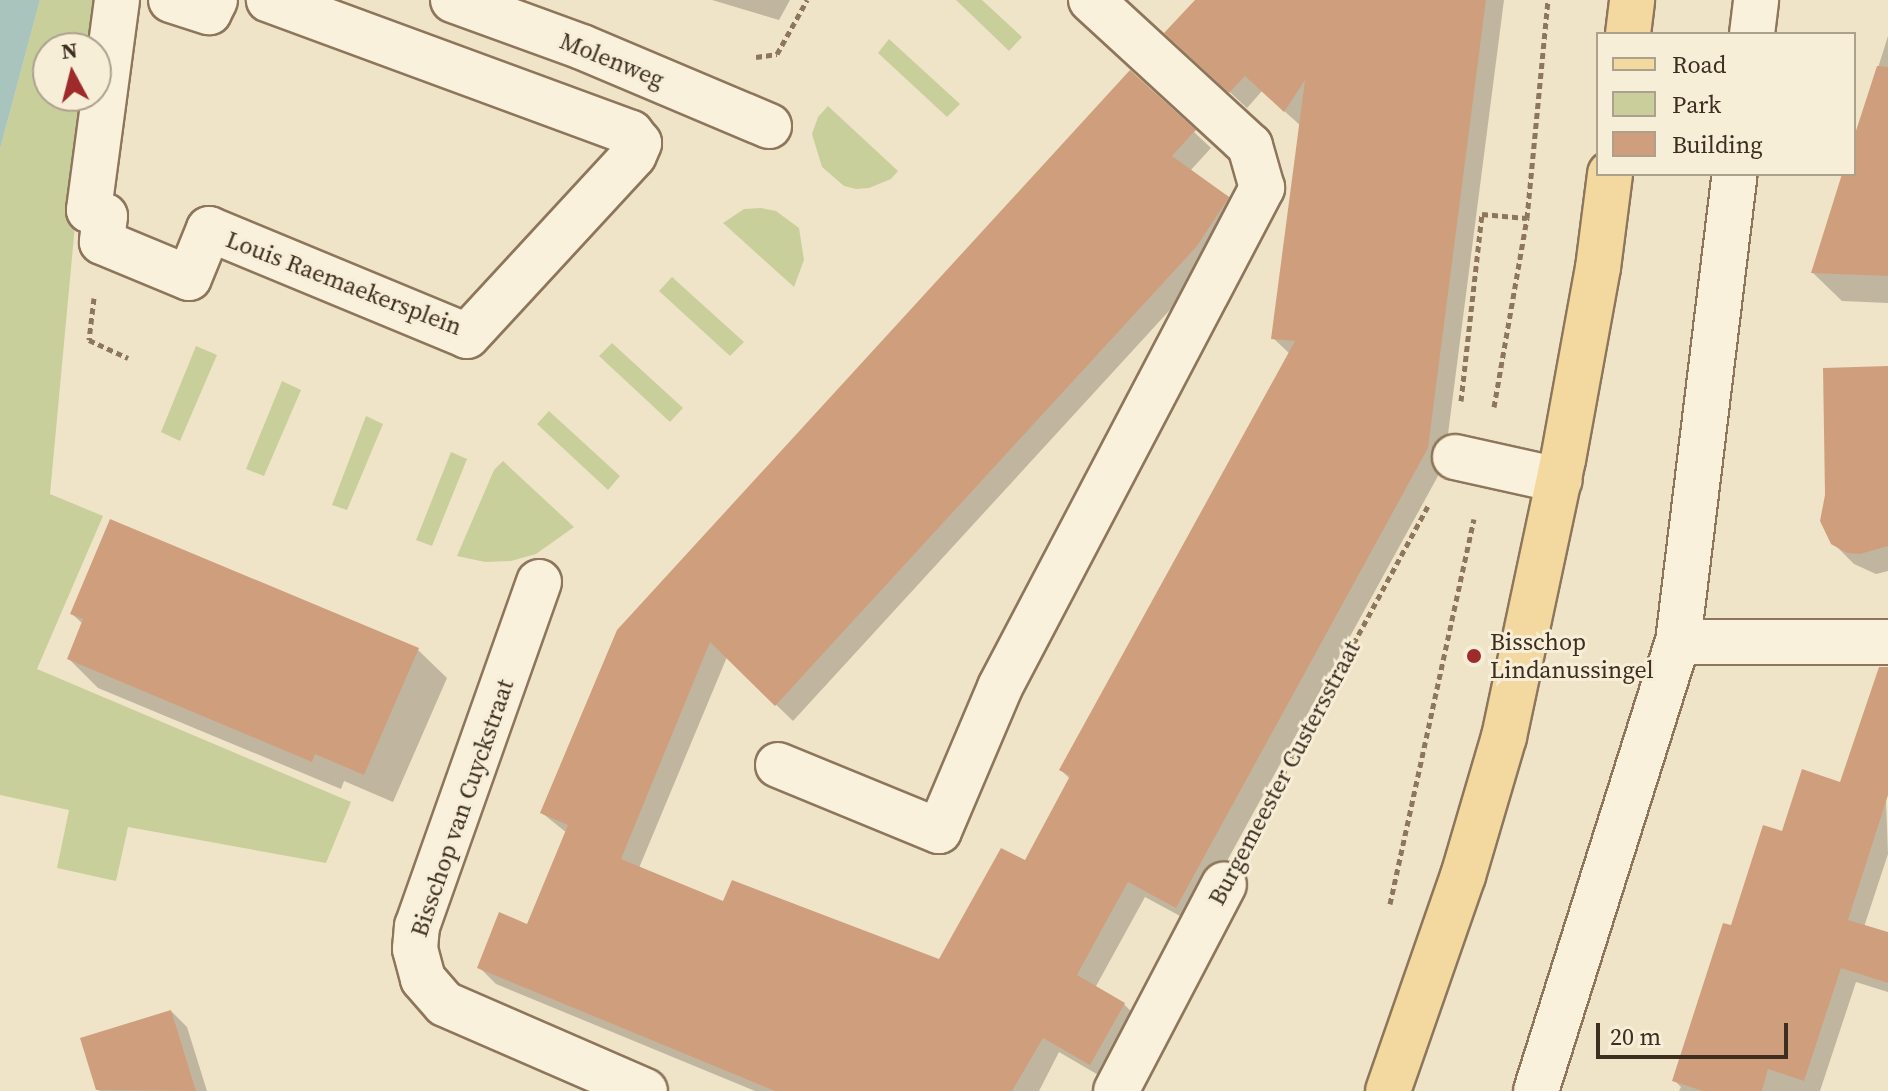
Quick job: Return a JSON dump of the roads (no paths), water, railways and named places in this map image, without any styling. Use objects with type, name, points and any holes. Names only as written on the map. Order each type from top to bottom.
[{"type":"main road","points":[[1628,32],[1632,0]]},
{"type":"main road","points":[[1388,1091],[1463,876],[1504,737],[1559,480],[1598,268],[1610,176]]},
{"type":"street","name":"Louis Raemaekersplein","points":[[117,0],[89,210],[105,216],[102,242],[189,278],[209,229],[467,336],[634,155],[639,143],[631,133],[269,0]]},
{"type":"street","points":[[171,0],[209,12],[215,0]]},
{"type":"street","name":"Molenweg","points":[[453,0],[582,47],[769,126]]},
{"type":"street","points":[[778,765],[939,831],[1000,687],[1262,188],[1250,146],[1091,0]]},
{"type":"street","points":[[1752,32],[1756,0]]},
{"type":"street","points":[[1536,1091],[1678,642],[1735,176]]},
{"type":"street","points":[[1469,460],[1559,480]]},
{"type":"street","name":"Bisschop van Cuyckstraat","points":[[539,582],[417,926],[415,949],[423,979],[445,1004],[645,1091]]},
{"type":"street","points":[[1678,642],[1888,642]]},
{"type":"street","name":"Burgemeester Custersstraat","points":[[1116,1091],[1224,884]]},
{"type":"water","points":[[0,0],[40,0],[0,149]]},
{"type":"place","name":"Bisschop Lindanussingel","points":[[1474,656]]}]
